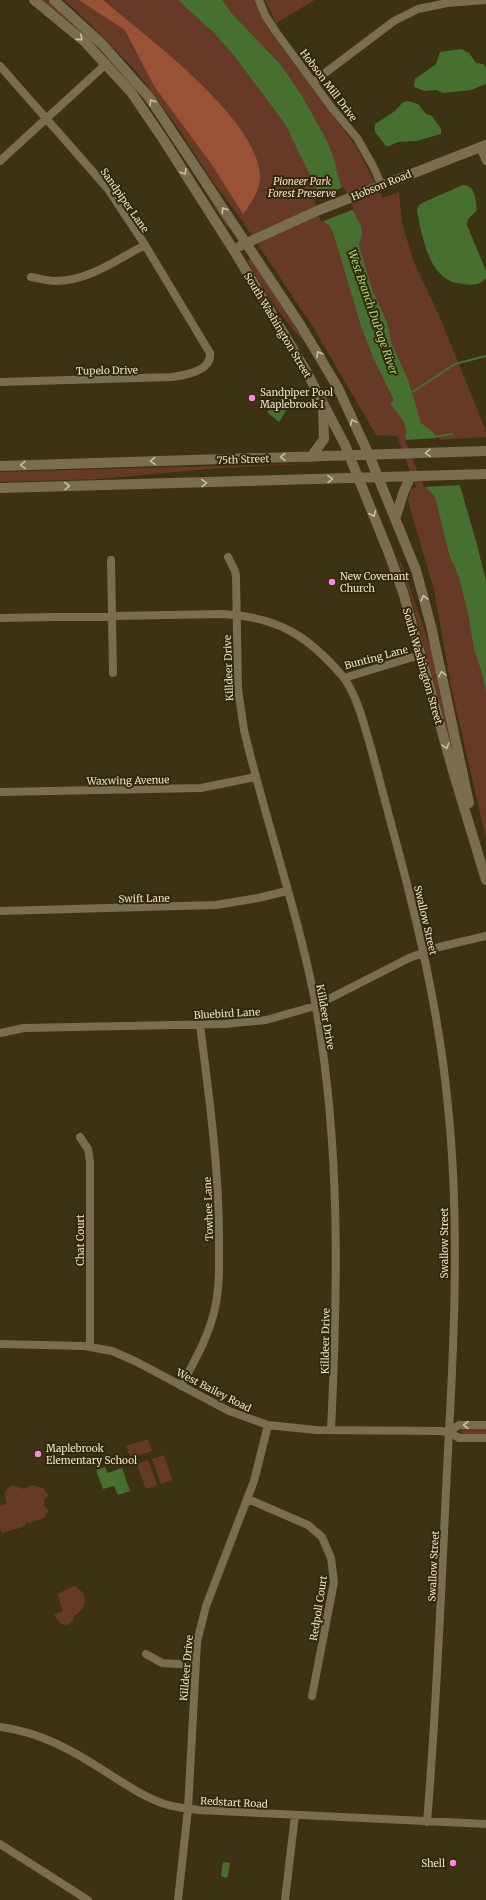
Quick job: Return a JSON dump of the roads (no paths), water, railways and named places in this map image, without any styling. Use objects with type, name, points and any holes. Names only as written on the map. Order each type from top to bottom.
[{"type":"main road","name":"South Washington Street","points":[[34,0],[85,42],[131,92],[233,249],[306,369],[350,456],[403,592],[453,771],[486,880]]},
{"type":"main road","name":"South Washington Street","points":[[54,0],[102,44],[149,96],[320,356],[338,388],[412,555],[424,598],[463,768],[475,840]]},
{"type":"main road","name":"Hobson Road","points":[[233,249],[381,184],[483,146]]},
{"type":"main road","points":[[311,457],[324,439],[322,401]]},
{"type":"main road","name":"75th Street","points":[[0,466],[486,451]]},
{"type":"main road","points":[[0,488],[486,474]]},
{"type":"main road","points":[[395,519],[404,491],[412,476]]},
{"type":"street","name":"Hobson Mill Drive","points":[[259,0],[265,15],[276,32],[313,82],[358,138],[381,184]]},
{"type":"street","points":[[313,82],[394,21],[418,9],[447,3],[486,0]]},
{"type":"street","points":[[0,161],[106,64]]},
{"type":"street","name":"Sandpiper Lane","points":[[0,66],[108,189],[210,353],[210,361]]},
{"type":"street","points":[[483,146],[486,161]]},
{"type":"street","points":[[31,276],[53,281],[81,277],[112,264],[144,245]]},
{"type":"street","name":"Tupelo Drive","points":[[0,382],[167,378],[186,374],[201,368],[210,361]]},
{"type":"street","points":[[228,557],[236,576],[237,614]]},
{"type":"street","points":[[111,560],[113,672]]},
{"type":"street","name":"Bunting Lane","points":[[0,618],[237,614],[267,621],[294,632],[315,647],[344,678],[420,655]]},
{"type":"street","name":"Killdeer Drive","points":[[237,614],[239,698],[244,730],[288,891],[315,1006],[330,1114],[336,1200],[336,1270],[331,1430]]},
{"type":"street","name":"Swallow Street","points":[[344,678],[350,687],[364,723],[409,889],[424,952],[442,1053],[448,1107],[455,1248],[449,1432],[437,1690],[427,1822]]},
{"type":"street","name":"Waxwing Avenue","points":[[0,792],[202,788],[256,777]]},
{"type":"street","name":"Swift Lane","points":[[0,911],[216,905],[288,891]]},
{"type":"street","name":"Bluebird Lane","points":[[0,1033],[24,1028],[200,1025],[266,1020],[315,1006],[377,973],[424,952],[486,936]]},
{"type":"street","name":"Towhee Lane","points":[[181,1386],[204,1344],[209,1330],[215,1308],[219,1272],[219,1218],[215,1154],[200,1025]]},
{"type":"street","name":"Chat Court","points":[[80,1137],[88,1149],[90,1162],[90,1346]]},
{"type":"street","name":"West Bailey Road","points":[[0,1344],[90,1346],[122,1355],[229,1411],[268,1425],[331,1430],[449,1432],[459,1438],[486,1438]]},
{"type":"street","name":"Killdeer Drive","points":[[178,1900],[188,1808],[197,1642],[206,1606],[248,1499],[260,1462],[268,1425]]},
{"type":"street","name":"West Bailey Road","points":[[449,1432],[460,1425],[486,1425]]},
{"type":"street","name":"Redpoll Court","points":[[248,1499],[308,1525],[322,1537],[331,1558],[334,1582],[312,1696]]},
{"type":"street","points":[[146,1654],[162,1663],[195,1665]]},
{"type":"street","name":"Redstart Road","points":[[0,1726],[15,1728],[48,1739],[82,1756],[146,1796],[168,1805],[188,1808],[295,1815],[486,1824]]},
{"type":"street","points":[[285,1900],[295,1815]]},
{"type":"street","points":[[0,1844],[88,1900]]},
{"type":"water","name":"West Branch DuPage River","points":[[178,0],[222,0],[233,15],[281,65],[302,96],[326,139],[333,156],[341,187],[361,226],[362,234],[359,244],[373,292],[387,322],[391,342],[408,380],[421,423],[434,433],[460,486],[476,541],[486,581],[486,692],[482,673],[474,649],[468,613],[459,577],[449,554],[436,500],[433,494],[427,489],[405,436],[406,427],[399,414],[390,403],[394,400],[373,357],[361,326],[334,235],[329,225],[324,222],[316,197],[317,192],[315,185],[285,124],[268,101],[233,54],[214,33]]},
{"type":"water","points":[[461,49],[469,53],[476,63],[483,64],[486,67],[486,84],[471,90],[443,93],[436,90],[425,91],[414,87],[415,79],[436,64],[440,52]]},
{"type":"water","points":[[408,101],[418,104],[426,114],[432,116],[441,129],[441,134],[416,141],[398,142],[386,146],[375,132],[375,124],[395,111],[403,102]]},
{"type":"water","points":[[463,185],[470,188],[474,194],[477,210],[468,219],[467,225],[486,271],[486,278],[481,282],[469,285],[445,278],[433,264],[425,247],[417,210],[419,205],[424,202]]},
{"type":"water","points":[[281,399],[289,406],[279,422],[267,412]]},
{"type":"water","points":[[105,1467],[108,1473],[122,1468],[130,1491],[118,1495],[114,1486],[103,1489],[96,1470]]},
{"type":"water","points":[[223,1862],[230,1863],[228,1876],[226,1878],[221,1876]]},
{"type":"waterway","points":[[411,393],[455,364],[486,356]]},
{"type":"waterway","points":[[433,437],[452,434]]},
{"type":"place","name":"Sandpiper Pool Maplebrook I","points":[[252,398]]},
{"type":"place","name":"New Covenant Church","points":[[332,582]]},
{"type":"place","name":"Maplebrook Elementary School","points":[[38,1454]]},
{"type":"place","name":"Shell","points":[[453,1863]]},
{"type":"park label","name":"Pioneer Park Forest Preserve","points":[[302,186]]}]
